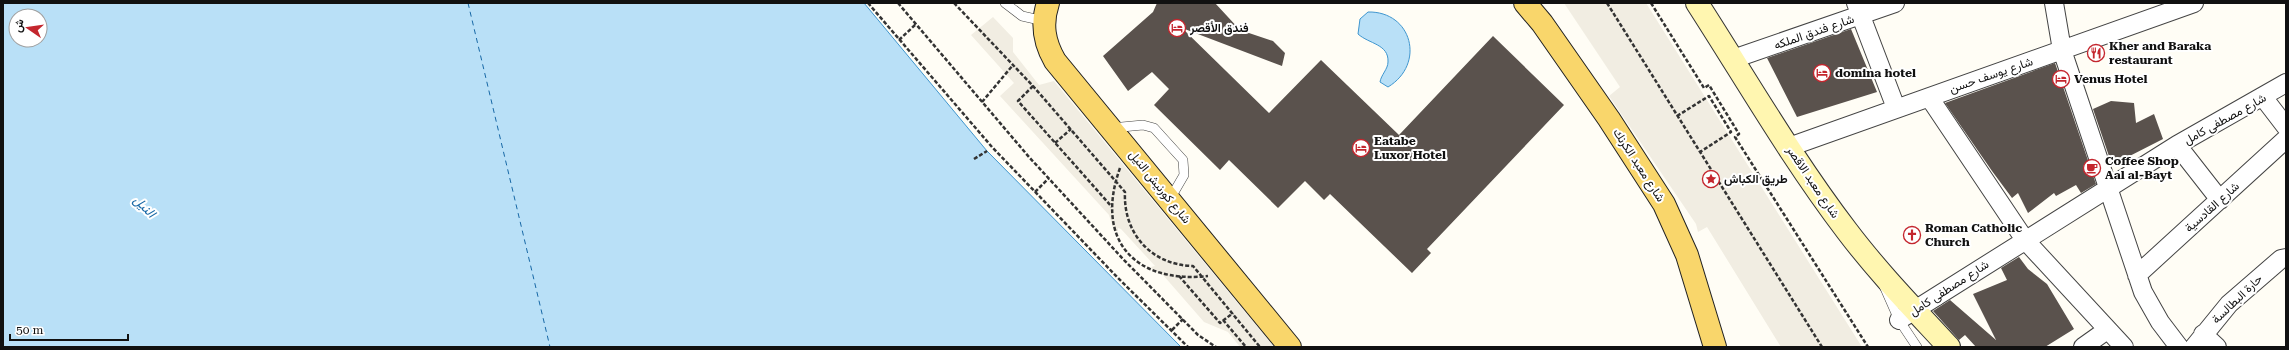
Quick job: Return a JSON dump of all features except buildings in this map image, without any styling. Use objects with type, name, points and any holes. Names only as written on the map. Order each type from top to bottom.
[{"type":"main road","name":"شارع معبد الكرنك","points":[[1525,3],[1549,33],[1609,119],[1664,204],[1687,255],[1715,347]]},
{"type":"main road","name":"شارع معبد الاقصر","points":[[1697,3],[1825,202],[1880,272],[1907,315],[1949,347]]},
{"type":"main road","name":"شارع كورنيش النيل","points":[[1046,12],[1046,42],[1055,61],[1129,149],[1290,347]]},
{"type":"street","name":"شارع فندق الملكه","points":[[1733,59],[1858,9],[1895,3]]},
{"type":"street","points":[[2054,3],[2062,50],[2137,275],[2150,308],[2179,347]]},
{"type":"street","name":"شارع يوسف حسن","points":[[1789,147],[2194,3]]},
{"type":"street","points":[[1858,9],[1896,108]]},
{"type":"street","name":"شارع مصطفى كامل","points":[[1907,315],[2177,145],[2286,83]]},
{"type":"street","points":[[1929,97],[2025,240],[2124,347]]},
{"type":"street","points":[[2263,97],[2286,127]]},
{"type":"street","name":"شارع القادسية","points":[[2137,275],[2286,139]]},
{"type":"street","points":[[2177,145],[2220,200]]},
{"type":"street","name":"حارة البطالسة","points":[[2199,341],[2229,304],[2281,259],[2286,258]]},
{"type":"street","points":[[2083,347],[2107,330]]},
{"type":"street","points":[[2199,341],[2217,347]]},
{"type":"lane","points":[[1005,3],[1022,16],[1046,12]]},
{"type":"lane","points":[[1111,128],[1143,125],[1154,128],[1183,160],[1184,175],[1170,199]]},
{"type":"lane","points":[[1907,315],[1917,347]]},
{"type":"path","points":[[868,3],[992,147],[1188,347]]},
{"type":"path","points":[[898,3],[982,102],[1123,259],[1198,335],[1216,347]]},
{"type":"path","points":[[954,3],[1033,86],[1116,180],[1125,192],[1126,214],[1135,235],[1142,244],[1160,258],[1171,263],[1193,266],[1260,347]]},
{"type":"path","points":[[1607,3],[1822,347]]},
{"type":"path","points":[[1651,3],[1704,88],[1709,85],[1739,134],[1735,137],[1868,347]]},
{"type":"path","points":[[899,40],[916,24]]},
{"type":"path","points":[[982,102],[1013,65]]},
{"type":"path","points":[[1033,86],[1018,101],[1113,208]]},
{"type":"path","points":[[1677,116],[1709,96],[1731,132],[1700,152]]},
{"type":"path","points":[[1721,115],[1726,112]]},
{"type":"path","points":[[1055,143],[1071,128]]},
{"type":"path","points":[[1129,149],[1116,180],[1113,208],[1119,240],[1128,255],[1145,267],[1178,276],[1202,277],[1228,272]]},
{"type":"path","points":[[974,159],[987,151]]},
{"type":"path","points":[[1035,192],[1049,178]]},
{"type":"path","points":[[1123,259],[1128,255]]},
{"type":"path","points":[[1178,276],[1220,323],[1233,313]]},
{"type":"path","points":[[1172,330],[1183,319]]},
{"type":"path","points":[[1223,320],[1246,347]]},
{"type":"shaded area","name":"طريق الكباش","points":[[1564,3],[1646,3],[1862,347],[1781,347],[1707,227],[1698,232],[1696,224],[1609,96],[1620,87]]},
{"type":"shaded area","points":[[993,17],[1013,38],[1013,52],[1039,85],[1054,81],[1274,347],[1240,347],[1228,332],[1204,322],[1163,275],[1153,271],[1151,267],[1155,266],[1121,229],[1118,228],[1118,231],[1114,231],[1109,215],[1000,96],[1014,83],[971,35]]},
{"type":"water","name":"النيل","points":[[3,3],[864,3],[987,151],[1181,347],[3,347]]},
{"type":"water","points":[[1368,12],[1383,14],[1395,20],[1404,29],[1409,40],[1410,53],[1407,65],[1400,77],[1388,87],[1380,82],[1388,65],[1385,51],[1378,45],[1358,34],[1360,19]]},
{"type":"ferry route","points":[[468,3],[550,347]]},
{"type":"place","name":"فندق الأقصر","points":[[1177,28]]},
{"type":"place","name":"Kher and Baraka restaurant","points":[[2096,53]]},
{"type":"place","name":"domina hotel","points":[[1822,73]]},
{"type":"place","name":"Venus Hotel","points":[[2061,79]]},
{"type":"place","name":"Eatabe Luxor Hotel","points":[[1361,148]]},
{"type":"place","name":"Coffee Shop Aal al‑Bayt","points":[[2092,168]]},
{"type":"place","name":"طريق الكباش","points":[[1711,179]]},
{"type":"place","name":"Roman Catholic Church","points":[[1912,235]]}]
